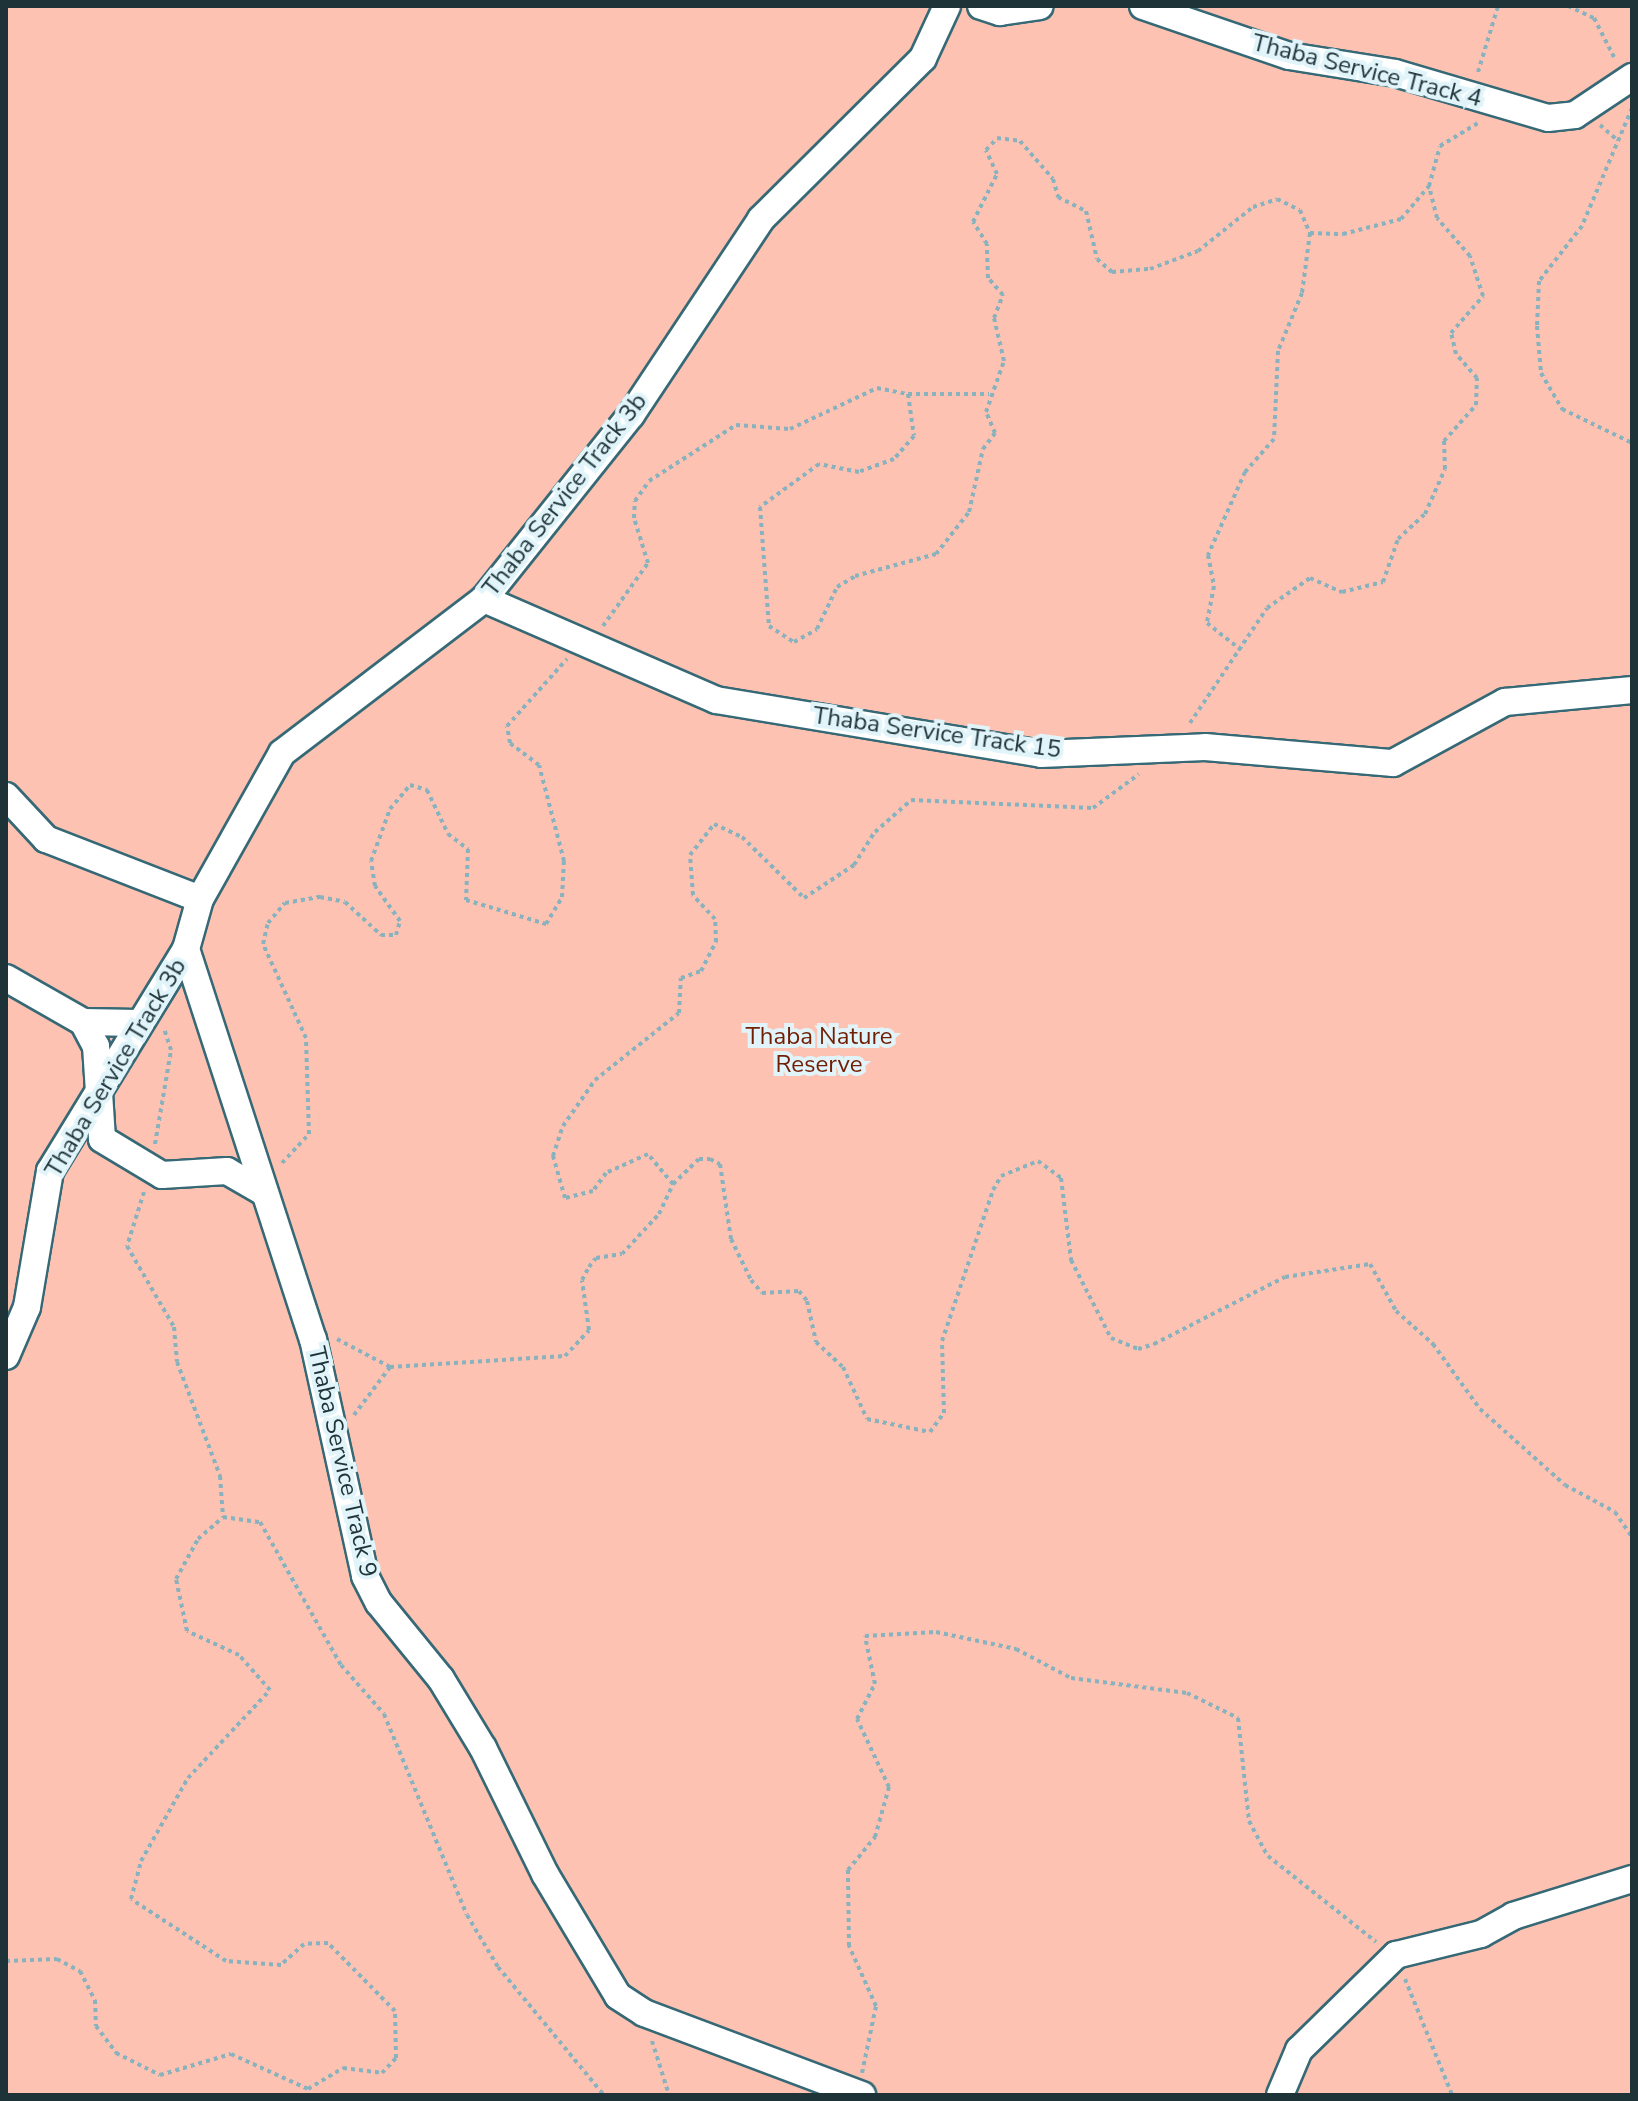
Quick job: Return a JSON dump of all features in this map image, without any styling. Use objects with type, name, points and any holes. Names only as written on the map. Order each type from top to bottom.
[{"type":"street","name":"Thaba Service Track 3b","points":[[6,1356],[27,1307],[50,1171],[153,998],[186,949],[200,899],[282,753],[484,599],[631,415],[761,219],[923,58],[947,6]]},
{"type":"street","points":[[981,6],[1000,12],[1040,6]]},
{"type":"street","name":"Thaba Service Track 4","points":[[1143,6],[1289,56],[1395,73],[1518,111],[1575,115],[1629,90]]},
{"type":"street","name":"Thaba Service Track 15","points":[[484,599],[734,704],[1041,754],[1173,748],[1393,763],[1505,702],[1632,690]]},
{"type":"street","points":[[6,796],[46,839],[200,899]]},
{"type":"street","name":"Thaba Service Track 9","points":[[186,949],[261,1191],[307,1321],[342,1452],[365,1576],[379,1603],[441,1679],[584,1944],[630,2005]]},
{"type":"street","points":[[6,978],[83,1022],[139,1023]]},
{"type":"street","points":[[83,1022],[96,1046],[94,1099],[102,1139],[152,1171],[178,1178],[227,1171],[261,1191]]},
{"type":"street","points":[[1280,2095],[1299,2050],[1396,1955],[1481,1934],[1513,1916],[1632,1879]]},
{"type":"street","points":[[630,2005],[858,2093]]},
{"type":"path","points":[[1464,127],[1498,6]]},
{"type":"path","points":[[1568,6],[1594,18],[1629,90],[1582,226],[1539,281],[1537,326],[1541,373],[1562,409],[1632,443]]},
{"type":"path","points":[[1310,233],[1343,234],[1401,219],[1429,186],[1440,146],[1464,127],[1518,111]]},
{"type":"path","points":[[908,394],[914,436],[894,459],[859,472],[819,464],[760,507],[764,606],[779,637],[794,642],[817,629],[837,587],[855,576],[936,554],[969,512],[983,449],[995,433],[987,424],[990,394],[1004,361],[994,318],[1003,295],[988,278],[987,244],[973,222],[997,174],[986,150],[997,138],[1020,141],[1053,179],[1058,197],[1086,211],[1104,270],[1165,265],[1277,199],[1300,210],[1310,233],[1302,293],[1278,351],[1274,439],[1245,472],[1208,555],[1214,586],[1207,623],[1241,650]]},
{"type":"path","points":[[673,1184],[648,1154],[606,1173],[593,1191],[565,1198],[553,1156],[563,1126],[595,1080],[679,1013],[681,978],[701,971],[716,942],[715,919],[693,895],[690,855],[714,824],[742,837],[804,898],[854,865],[875,832],[911,800],[1093,808],[1173,748],[1267,608],[1310,578],[1342,592],[1383,582],[1398,539],[1425,514],[1445,469],[1444,441],[1476,405],[1477,378],[1456,354],[1451,333],[1478,307],[1483,286],[1470,256],[1437,218],[1429,186]]},
{"type":"path","points":[[261,1191],[309,1134],[306,1038],[263,944],[268,923],[285,903],[320,897],[345,902],[381,935],[396,935],[400,921],[375,886],[371,861],[390,809],[410,785],[427,790],[448,834],[468,849],[466,900],[546,924],[562,897],[564,861],[539,765],[510,743],[507,726],[544,678],[588,644],[642,580],[648,563],[635,501],[649,481],[736,425],[790,429],[877,388],[908,394],[990,394]]},
{"type":"path","points":[[6,1961],[57,1959],[80,1971],[95,2000],[96,2026],[116,2053],[160,2075],[231,2054],[308,2089],[343,2068],[382,2073],[396,2058],[395,2011],[328,1943],[304,1944],[281,1965],[226,1961],[131,1899],[141,1861],[188,1778],[270,1690],[239,1655],[187,1631],[179,1610],[176,1579],[184,1561],[223,1517],[220,1476],[177,1362],[174,1327],[127,1246],[152,1171],[171,1050],[153,998]]},
{"type":"path","points":[[307,1321],[390,1367],[546,1361],[579,1348],[589,1330],[582,1280],[589,1267],[596,1258],[622,1254],[643,1236],[673,1184],[699,1159],[720,1164],[731,1239],[751,1280],[762,1293],[799,1291],[807,1301],[816,1342],[843,1367],[867,1419],[930,1432],[944,1413],[942,1341],[993,1190],[1001,1176],[1029,1162],[1061,1178],[1071,1260],[1101,1329],[1126,1347],[1154,1344],[1285,1277],[1370,1264],[1396,1311],[1433,1344],[1480,1409],[1565,1485],[1615,1512],[1632,1537]]},
{"type":"path","points":[[342,1452],[360,1400],[390,1367]]},
{"type":"path","points":[[223,1517],[260,1522],[275,1542],[341,1665],[384,1714],[490,1954],[604,2095]]},
{"type":"path","points":[[858,2093],[876,2006],[849,1946],[848,1870],[875,1837],[889,1787],[857,1719],[875,1684],[865,1636],[949,1635],[1016,1649],[1071,1678],[1187,1693],[1238,1718],[1249,1821],[1268,1856],[1396,1955],[1452,2095]]},
{"type":"path","points":[[630,2005],[669,2095]]},
{"type":"green space","name":"Thaba Nature Reserve","points":[[6,6],[1632,6],[1632,2095],[6,2095]]}]
